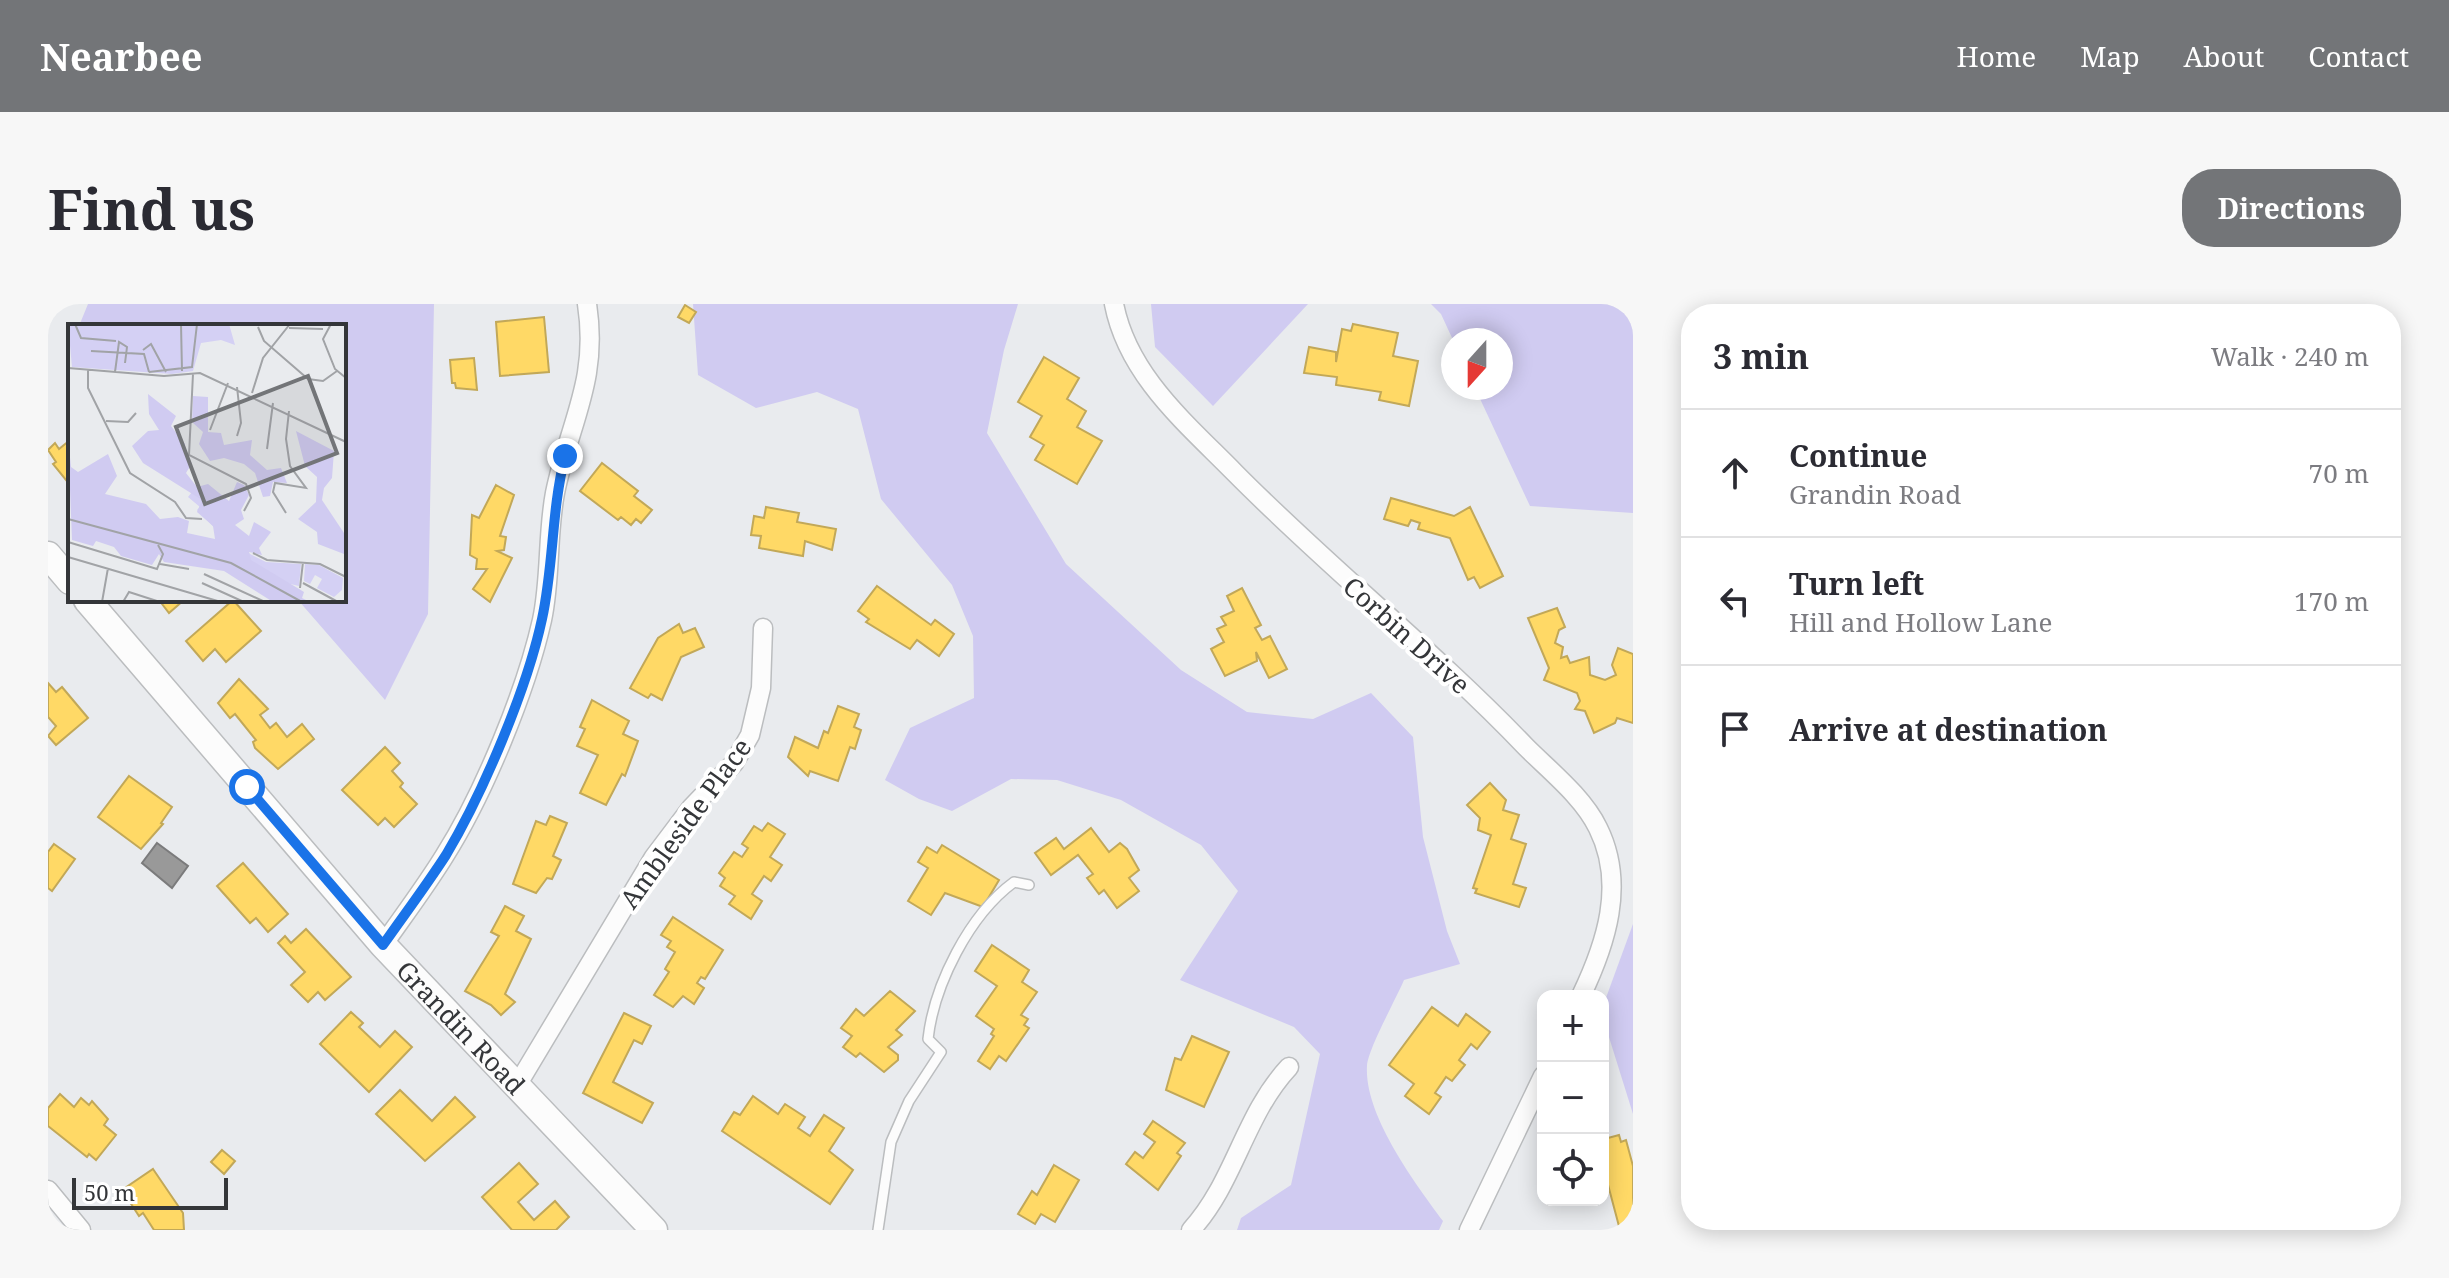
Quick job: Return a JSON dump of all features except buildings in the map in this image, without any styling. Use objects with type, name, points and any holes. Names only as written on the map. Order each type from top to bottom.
[{"type":"street","points":[[383,945],[445,855],[465,820],[530,665],[550,572],[555,494],[583,400],[589,360],[587,304]]},
{"type":"street","name":"Corbin Drive","points":[[1114,304],[1130,350],[1162,399],[1300,538],[1497,717],[1578,801],[1598,827],[1607,855],[1610,915],[1605,944],[1584,990]]},
{"type":"street","points":[[48,555],[68,579]]},
{"type":"street","name":"Grandin Road","points":[[89,602],[383,945],[654,1230]]},
{"type":"street","name":"Ambleside Place","points":[[516,1087],[654,857],[691,808],[734,763],[750,735],[761,688],[763,628]]},
{"type":"street","points":[[1191,1230],[1220,1191],[1257,1109],[1289,1067]]},
{"type":"street","points":[[1469,1230],[1537,1088]]},
{"type":"street","points":[[48,1190],[81,1230]]},
{"type":"lane","points":[[878,1230],[891,1142],[909,1101],[941,1052],[928,1039],[931,1011],[967,935],[1003,890],[1014,882],[1029,885]]},
{"type":"shaded area","points":[[88,304],[434,304],[428,614],[385,700],[300,602],[346,602],[346,324],[80,324]]},
{"type":"shaded area","points":[[693,304],[1018,304],[1004,350],[987,433],[1066,564],[1181,670],[1247,712],[1313,719],[1371,693],[1413,737],[1423,837],[1447,931],[1460,964],[1404,980],[1369,1058],[1368,1085],[1382,1127],[1393,1148],[1443,1221],[1439,1230],[1237,1230],[1241,1218],[1291,1185],[1320,1054],[1294,1027],[1180,980],[1238,891],[1201,845],[1121,800],[1057,780],[1011,779],[952,811],[919,799],[885,780],[910,728],[974,698],[973,636],[952,585],[881,499],[858,409],[817,392],[756,408],[698,375]]},
{"type":"shaded area","points":[[1151,304],[1308,304],[1213,406],[1155,347]]},
{"type":"shaded area","points":[[1431,304],[1633,304],[1633,513],[1530,506],[1481,400],[1513,400],[1513,328],[1447,328],[1441,314]]},
{"type":"shaded area","points":[[1633,924],[1633,1114],[1609,1037],[1609,990]]},
{"type":"route","points":[[247,787],[383,945],[445,855],[465,820],[530,665],[550,572],[550,533],[555,494],[565,456]]}]
